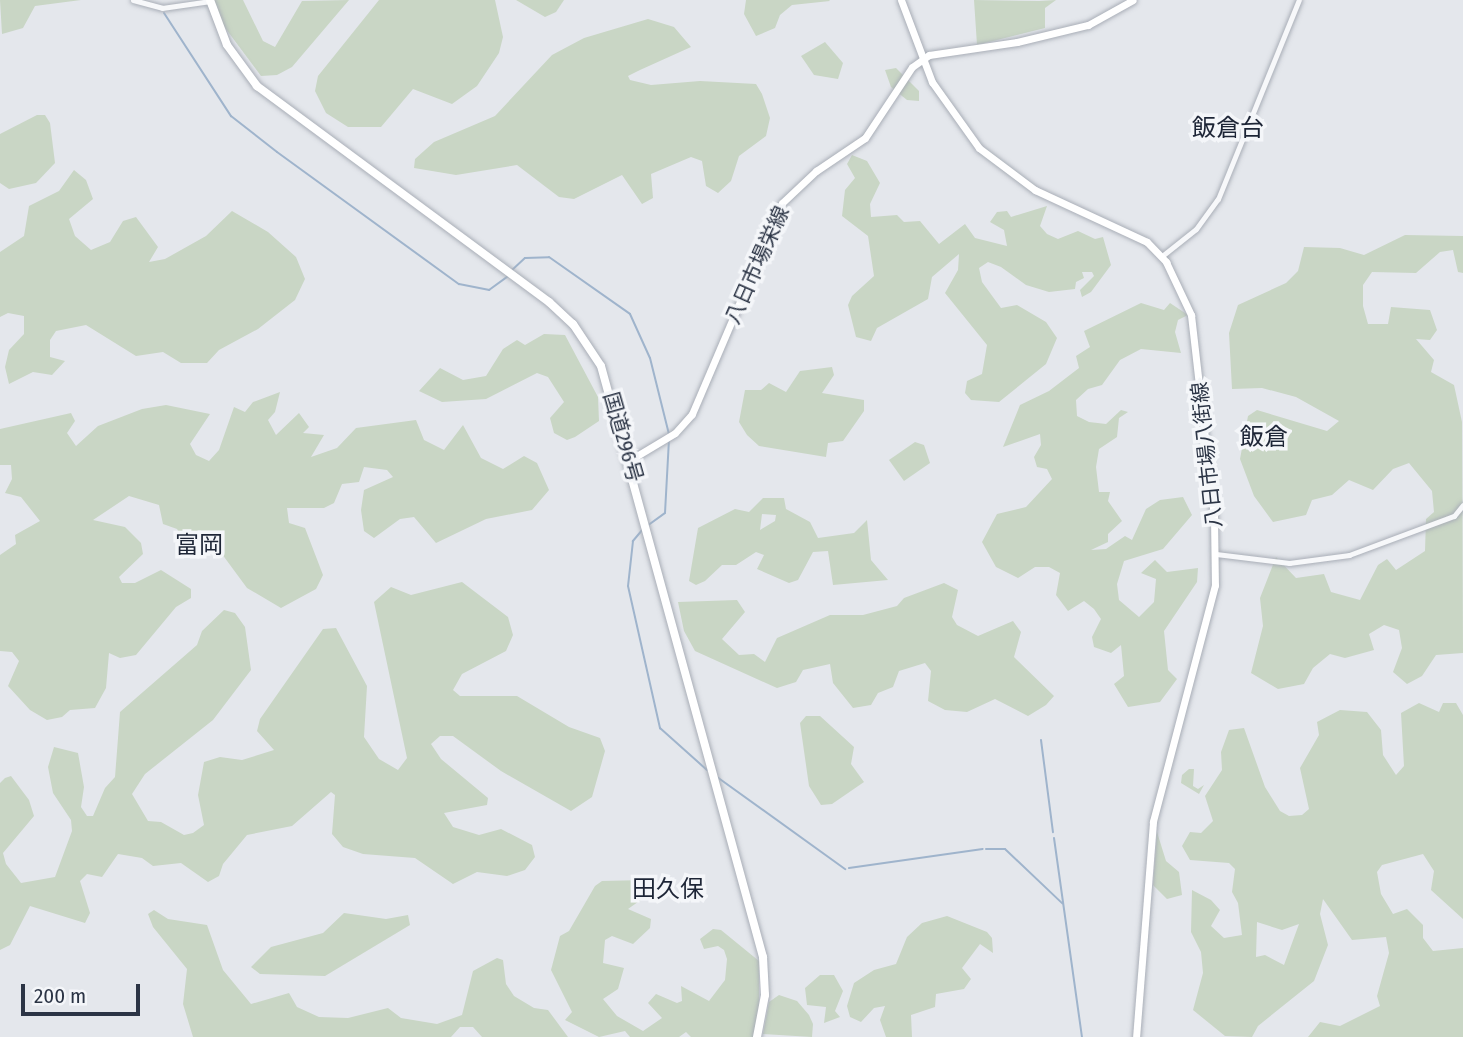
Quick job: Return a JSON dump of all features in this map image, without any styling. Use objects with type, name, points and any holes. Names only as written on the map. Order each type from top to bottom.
[{"type":"highway","name":"国道296号","points":[[210,0],[233,56],[257,86],[549,302],[573,324],[601,366],[630,460],[763,957],[765,995],[757,1037]]},
{"type":"main road","name":"八日市場八街線","points":[[901,0],[921,60],[959,125],[1003,170],[1035,190],[1135,234],[1162,256],[1178,280],[1194,327],[1216,554],[1213,593],[1153,827],[1136,1037]]},
{"type":"main road","points":[[921,60],[1088,24],[1133,0]]},
{"type":"main road","name":"八日市場栄線","points":[[630,460],[675,433],[699,402],[782,203],[816,172],[865,138],[903,77],[921,60]]},
{"type":"street","points":[[133,0],[162,8],[210,0]]},
{"type":"street","points":[[1162,256],[1196,229],[1218,199],[1300,0]]},
{"type":"street","points":[[1216,554],[1289,563],[1349,555],[1454,516],[1463,506]]},
{"type":"green space","points":[[0,0],[81,0],[35,6],[23,28],[2,34]]},
{"type":"green space","points":[[213,0],[243,0],[263,41],[275,47],[302,1],[349,0],[292,67],[277,75],[261,76],[220,21]]},
{"type":"green space","points":[[379,0],[495,0],[503,37],[499,53],[477,86],[452,104],[413,89],[381,127],[348,127],[326,113],[315,91],[318,76]]},
{"type":"green space","points":[[516,0],[564,0],[556,12],[545,17]]},
{"type":"green space","points":[[746,0],[830,1],[792,5],[780,15],[775,28],[756,36],[744,14]]},
{"type":"green space","points":[[974,0],[1056,0],[1045,8],[1045,28],[977,45]]},
{"type":"green space","points":[[648,19],[674,27],[691,47],[628,76],[630,80],[651,85],[700,81],[756,84],[762,94],[770,118],[766,136],[739,156],[731,181],[718,193],[706,186],[702,161],[691,157],[651,174],[653,198],[642,204],[622,175],[574,199],[559,197],[517,165],[456,175],[414,168],[415,159],[434,142],[495,116],[552,55],[584,38]]},
{"type":"green space","points":[[825,42],[843,63],[838,79],[814,75],[801,56]]},
{"type":"green space","points":[[896,68],[919,91],[919,101],[907,100],[891,87],[885,70]]},
{"type":"green space","points":[[37,115],[45,115],[50,123],[55,163],[36,183],[9,189],[0,183],[0,134]]},
{"type":"green space","points":[[852,155],[867,161],[880,183],[870,204],[871,217],[897,215],[904,222],[920,221],[939,244],[965,224],[975,238],[1007,246],[1004,230],[990,222],[997,212],[1007,211],[1011,217],[1047,206],[1040,226],[1047,234],[1058,239],[1078,231],[1095,239],[1103,237],[1111,265],[1091,292],[1082,297],[1080,290],[1094,276],[1092,272],[1082,272],[1084,278],[1076,282],[1075,289],[1049,292],[1026,285],[1001,267],[988,262],[979,268],[982,282],[1001,308],[1017,305],[1046,322],[1057,338],[1046,364],[999,402],[971,400],[965,393],[967,381],[982,374],[987,345],[945,293],[958,270],[959,254],[932,277],[928,299],[877,328],[871,341],[856,337],[848,305],[852,296],[874,276],[868,236],[842,216],[845,190],[855,178],[847,164]]},
{"type":"green space","points":[[74,170],[86,180],[93,199],[69,219],[75,236],[91,250],[110,242],[123,221],[136,217],[158,247],[149,262],[165,259],[206,236],[232,211],[268,232],[296,257],[305,279],[295,300],[258,329],[219,350],[207,363],[181,363],[163,352],[136,356],[86,325],[56,331],[50,340],[50,357],[65,361],[52,375],[33,372],[9,384],[5,367],[9,350],[24,334],[24,316],[8,313],[0,317],[0,252],[24,236],[29,206],[59,191]]},
{"type":"green space","points":[[1405,235],[1463,236],[1463,273],[1458,272],[1453,250],[1440,252],[1416,273],[1372,272],[1363,285],[1363,306],[1368,324],[1388,324],[1391,307],[1430,310],[1437,330],[1430,340],[1416,339],[1434,360],[1431,372],[1454,385],[1462,422],[1463,653],[1436,655],[1422,676],[1407,684],[1393,672],[1402,648],[1399,630],[1384,625],[1369,634],[1374,650],[1345,658],[1330,654],[1313,668],[1304,684],[1278,689],[1251,673],[1263,626],[1260,598],[1276,557],[1296,578],[1324,574],[1331,592],[1360,600],[1378,565],[1387,559],[1396,570],[1425,551],[1426,519],[1434,512],[1432,491],[1409,463],[1393,469],[1373,490],[1349,480],[1332,495],[1312,500],[1306,515],[1273,522],[1254,496],[1240,459],[1248,416],[1257,410],[1327,431],[1339,421],[1296,397],[1262,388],[1232,389],[1229,333],[1238,305],[1286,283],[1298,271],[1304,247],[1340,248],[1364,255]]},
{"type":"green space","points":[[1141,303],[1164,310],[1170,303],[1188,315],[1178,320],[1175,332],[1181,353],[1141,349],[1120,360],[1102,385],[1088,389],[1076,400],[1077,416],[1089,422],[1106,424],[1121,410],[1128,412],[1119,418],[1117,437],[1099,449],[1096,467],[1099,492],[1110,492],[1108,501],[1122,521],[1108,534],[1108,542],[1091,550],[1106,549],[1125,536],[1132,540],[1146,509],[1160,500],[1183,497],[1192,515],[1163,549],[1124,561],[1117,584],[1119,600],[1139,617],[1154,602],[1156,579],[1141,573],[1155,560],[1167,572],[1198,568],[1197,582],[1164,631],[1168,670],[1177,679],[1160,702],[1128,707],[1114,684],[1124,676],[1121,645],[1111,653],[1094,647],[1092,637],[1101,619],[1094,609],[1084,601],[1068,611],[1056,595],[1060,573],[1049,567],[1035,567],[1018,578],[996,567],[982,542],[997,514],[1026,507],[1052,479],[1047,469],[1037,467],[1034,457],[1041,445],[1040,434],[1003,447],[1020,405],[1049,391],[1079,368],[1076,356],[1090,347],[1084,331]]},
{"type":"green space","points":[[544,334],[565,335],[598,397],[599,421],[575,437],[567,440],[554,433],[550,418],[564,402],[548,377],[537,373],[486,399],[442,402],[419,391],[440,368],[463,380],[486,376],[503,349],[517,340],[525,345]]},
{"type":"green space","points":[[832,367],[834,375],[822,393],[864,400],[864,411],[843,441],[828,443],[826,457],[759,446],[747,435],[739,422],[745,390],[761,390],[769,383],[786,392],[800,371]]},
{"type":"green space","points":[[280,392],[275,412],[268,420],[276,435],[299,413],[309,427],[303,433],[324,435],[311,457],[337,448],[356,428],[416,420],[424,440],[444,450],[463,425],[481,458],[503,469],[524,456],[537,463],[549,490],[532,510],[486,519],[436,543],[414,517],[400,519],[374,538],[364,531],[361,510],[364,490],[393,477],[387,470],[364,467],[359,482],[342,484],[334,503],[324,508],[287,508],[289,523],[305,528],[323,575],[316,589],[281,608],[247,588],[219,550],[215,537],[200,549],[187,545],[177,529],[163,524],[159,505],[129,496],[93,520],[125,527],[141,543],[143,554],[119,577],[122,583],[135,583],[161,570],[191,589],[191,598],[176,607],[136,655],[120,658],[109,653],[106,688],[95,708],[70,710],[62,717],[47,720],[30,710],[8,686],[19,661],[12,652],[0,651],[0,555],[16,544],[15,535],[40,521],[21,497],[5,493],[12,479],[11,465],[0,465],[0,429],[71,413],[75,421],[67,433],[76,446],[98,426],[142,409],[166,405],[210,414],[190,444],[196,455],[209,461],[219,450],[234,407],[245,412],[253,402]]},
{"type":"green space","points":[[915,442],[924,445],[930,463],[904,481],[889,460]]},
{"type":"green space","points":[[763,498],[784,498],[786,509],[810,522],[818,538],[854,533],[867,520],[871,560],[888,580],[833,585],[828,551],[813,552],[798,580],[789,583],[757,569],[764,555],[756,552],[736,565],[722,565],[705,581],[696,585],[689,581],[698,528],[735,509],[749,512]],"holes":[[[762,514],[776,515],[775,521],[760,530]]]},
{"type":"green space","points":[[462,582],[508,617],[513,635],[506,651],[462,674],[453,690],[460,696],[517,696],[569,727],[600,738],[605,751],[592,797],[571,811],[501,771],[453,736],[440,736],[431,744],[441,759],[488,798],[487,805],[444,813],[453,827],[479,835],[501,829],[532,845],[535,857],[525,870],[507,876],[477,872],[453,884],[415,858],[363,854],[343,847],[332,834],[335,795],[331,792],[292,826],[247,835],[223,864],[219,876],[208,882],[181,863],[153,866],[142,858],[118,854],[102,877],[87,874],[80,881],[90,913],[85,923],[30,906],[10,945],[0,950],[0,783],[5,778],[11,776],[29,800],[34,816],[3,853],[6,864],[21,883],[55,877],[72,831],[71,820],[53,793],[48,767],[54,747],[78,753],[84,787],[81,807],[87,816],[93,816],[105,788],[115,777],[120,712],[197,645],[202,631],[224,610],[235,613],[245,627],[251,670],[213,720],[145,774],[132,794],[148,821],[161,822],[184,835],[193,833],[204,825],[198,795],[204,762],[220,757],[242,760],[274,750],[257,731],[260,719],[323,629],[336,628],[367,686],[364,737],[379,759],[398,770],[407,758],[374,602],[391,587],[411,595]]},
{"type":"green space","points":[[944,583],[958,590],[952,617],[957,625],[978,636],[1013,621],[1021,632],[1014,657],[1054,696],[1046,705],[1028,716],[995,699],[967,712],[945,710],[928,701],[931,671],[925,663],[899,671],[893,687],[878,693],[871,705],[853,708],[833,683],[830,664],[803,670],[796,682],[777,688],[695,651],[684,631],[678,602],[737,600],[745,612],[722,639],[739,655],[754,654],[765,662],[777,638],[830,615],[863,615],[897,606],[904,598]]},
{"type":"green space","points":[[1419,703],[1439,712],[1443,703],[1456,703],[1463,715],[1463,919],[1431,890],[1434,871],[1423,854],[1382,865],[1377,872],[1381,894],[1393,914],[1407,909],[1423,925],[1423,938],[1433,951],[1463,948],[1463,1037],[1308,1037],[1320,1022],[1340,1026],[1380,1006],[1377,996],[1389,953],[1386,937],[1352,940],[1323,899],[1320,914],[1328,945],[1314,981],[1258,1026],[1252,1037],[1225,1036],[1193,1010],[1203,973],[1201,952],[1191,932],[1192,890],[1211,900],[1220,910],[1211,926],[1224,938],[1242,935],[1238,903],[1232,892],[1235,869],[1229,863],[1190,860],[1182,846],[1190,832],[1201,833],[1213,821],[1205,796],[1222,770],[1221,752],[1229,730],[1244,728],[1265,787],[1280,811],[1289,816],[1302,815],[1309,809],[1300,768],[1319,735],[1317,722],[1340,710],[1367,712],[1381,730],[1383,755],[1396,775],[1404,766],[1401,713]],"holes":[[[1257,922],[1282,930],[1299,924],[1284,965],[1265,955],[1256,957]]]},
{"type":"green space","points":[[806,716],[820,716],[854,747],[851,764],[864,782],[832,804],[821,805],[809,786],[800,723]]},
{"type":"green space","points":[[1189,769],[1194,769],[1193,786],[1198,789],[1204,785],[1199,794],[1181,783],[1182,775]]},
{"type":"green space","points":[[1157,832],[1166,861],[1179,872],[1182,895],[1167,899],[1153,885]]},
{"type":"green space","points":[[645,880],[652,892],[628,909],[651,919],[650,928],[633,944],[612,936],[605,940],[603,963],[624,968],[618,989],[603,999],[617,1016],[643,1031],[662,1018],[648,1003],[656,994],[677,1003],[682,1001],[681,986],[709,1001],[725,980],[727,959],[724,950],[718,946],[704,949],[700,939],[713,929],[721,930],[759,961],[759,1014],[753,1037],[691,1037],[686,1032],[679,1037],[630,1037],[625,1031],[599,1037],[565,1020],[572,1012],[551,970],[560,936],[569,931],[595,886],[602,881]]},
{"type":"green space","points":[[154,910],[168,919],[207,925],[223,970],[251,1004],[289,993],[297,1007],[319,1017],[348,1018],[388,1008],[401,1018],[437,1024],[462,1015],[473,971],[497,958],[503,960],[506,984],[514,996],[534,1008],[548,1010],[568,1037],[482,1037],[473,1027],[460,1027],[451,1037],[193,1037],[183,1004],[187,969],[153,927],[148,914]]},
{"type":"green space","points":[[344,913],[386,919],[408,915],[410,925],[325,976],[260,974],[251,967],[271,947],[323,933]]},
{"type":"green space","points":[[947,916],[987,932],[992,938],[993,953],[980,944],[962,968],[971,979],[964,989],[936,994],[935,1007],[911,1015],[912,1037],[886,1037],[880,1020],[885,1006],[874,1008],[861,1022],[850,1017],[847,1006],[854,983],[874,970],[896,964],[907,937],[922,923]]},
{"type":"green space","points":[[820,975],[834,975],[843,991],[835,1011],[840,1017],[824,1023],[826,1007],[807,1005],[805,988]]},
{"type":"green space","points":[[779,995],[797,1001],[809,1015],[813,1024],[812,1037],[763,1034],[769,1002]]},
{"type":"waterway","points":[[164,13],[231,116],[277,152],[459,284],[489,290],[508,276]]},
{"type":"waterway","points":[[511,271],[525,258],[549,257],[630,314],[650,358],[669,434]]},
{"type":"waterway","points":[[647,526],[665,513],[669,440]]},
{"type":"waterway","points":[[643,529],[633,541],[628,586],[660,728],[707,770]]},
{"type":"waterway","points":[[1041,740],[1053,832]]},
{"type":"waterway","points":[[717,777],[845,869]]},
{"type":"waterway","points":[[1054,838],[1082,1037]]},
{"type":"waterway","points":[[849,868],[983,849]]},
{"type":"waterway","points":[[986,849],[1005,849],[1062,903]]},
{"type":"district","name":"飯倉台","points":[[1228,129]]},
{"type":"district","name":"飯倉","points":[[1264,438]]},
{"type":"district","name":"富岡","points":[[199,546]]},
{"type":"district","name":"田久保","points":[[668,890]]}]
